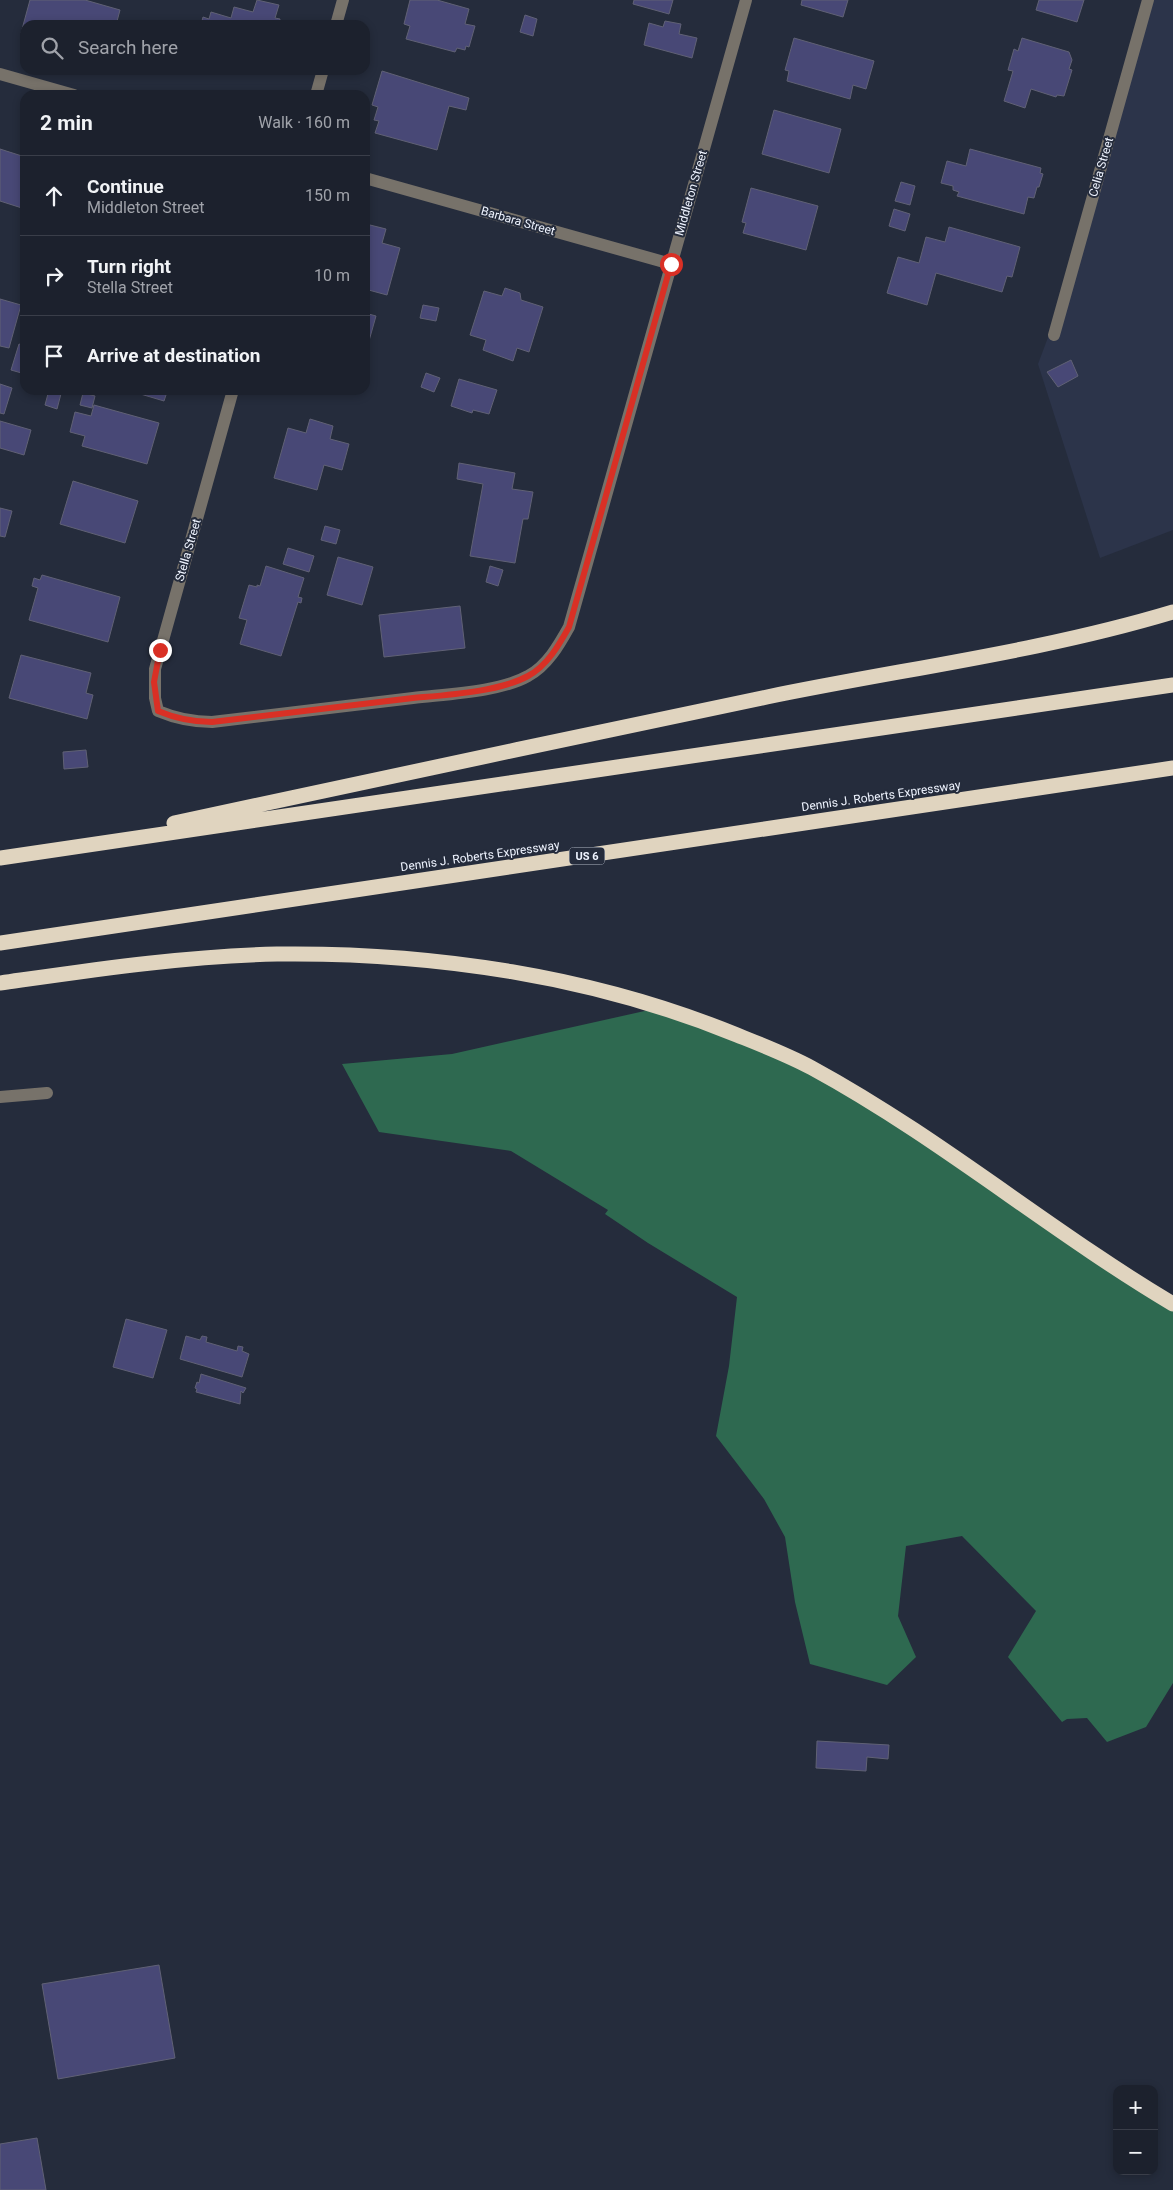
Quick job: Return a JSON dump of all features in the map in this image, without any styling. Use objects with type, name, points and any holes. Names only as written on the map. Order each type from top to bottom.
[{"type":"highway","points":[[35,853],[770,696],[1004,653],[1106,630],[1173,612]]},
{"type":"highway","points":[[0,858],[1173,686]]},
{"type":"highway","name":"Dennis J. Roberts Expressway","points":[[0,943],[1173,768]]},
{"type":"highway","points":[[0,983],[180,960],[276,954],[335,955],[396,957],[462,965],[567,984],[618,996],[712,1024],[808,1066],[894,1117],[1107,1263],[1173,1304]]},
{"type":"street","points":[[337,20],[343,0]]},
{"type":"street","name":"Middleton Street","points":[[158,711],[194,722],[212,722],[346,706],[500,686],[530,676],[542,665],[561,642],[569,627],[746,0]]},
{"type":"street","name":"Celia Street","points":[[1054,335],[1148,0]]},
{"type":"street","points":[[0,74],[56,90]]},
{"type":"street","points":[[318,90],[322,75]]},
{"type":"street","name":"Barbara Street","points":[[370,179],[671,264]]},
{"type":"street","name":"Stella Street","points":[[158,711],[155,698],[155,669],[232,395]]},
{"type":"street","points":[[0,1097],[47,1093]]},
{"type":"shaded area","points":[[1144,0],[1173,0],[1173,530],[1100,558],[1038,364],[1056,316]]},
{"type":"green space","points":[[667,1006],[830,1070],[1173,1300],[1173,1683],[1146,1727],[1107,1742],[1087,1718],[1067,1719],[1062,1722],[1008,1657],[1036,1611],[962,1536],[906,1546],[898,1616],[916,1657],[887,1685],[810,1664],[795,1602],[785,1537],[764,1499],[716,1436],[729,1366],[737,1297],[648,1243],[605,1214],[608,1210],[511,1151],[379,1132],[342,1064],[452,1054]]},
{"type":"building","points":[[30,0],[85,0],[120,10],[117,20],[25,20]]},
{"type":"building","points":[[257,0],[279,5],[275,18],[280,20],[202,20],[203,17],[209,19],[211,12],[231,18],[234,7],[253,12]]},
{"type":"building","points":[[410,0],[437,0],[469,9],[465,24],[475,26],[469,47],[466,46],[465,50],[457,48],[455,52],[406,39],[410,26],[404,24]]},
{"type":"building","points":[[634,0],[673,0],[669,14],[633,4]]},
{"type":"building","points":[[802,0],[848,0],[843,17],[801,5]]},
{"type":"building","points":[[1039,0],[1084,0],[1077,22],[1036,10]]},
{"type":"building","points":[[525,15],[537,19],[533,36],[520,32]]},
{"type":"building","points":[[665,21],[681,24],[679,34],[697,38],[692,58],[644,45],[649,23],[663,27]]},
{"type":"building","points":[[794,38],[874,61],[866,89],[853,85],[850,99],[787,81],[789,71],[785,70]]},
{"type":"building","points":[[1022,38],[1069,52],[1072,60],[1069,69],[1072,70],[1064,96],[1057,95],[1056,97],[1031,89],[1025,108],[1004,101],[1013,71],[1008,70],[1014,49],[1018,51]]},
{"type":"building","points":[[382,71],[469,98],[466,110],[449,106],[437,150],[375,133],[379,121],[374,120],[378,107],[372,105]]},
{"type":"building","points":[[774,110],[841,129],[829,173],[762,154]]},
{"type":"building","points":[[0,149],[20,155],[20,207],[0,201]]},
{"type":"building","points":[[970,149],[1041,168],[1040,173],[1043,174],[1039,187],[1037,187],[1034,198],[1028,197],[1024,214],[957,196],[959,192],[953,190],[953,186],[941,183],[947,161],[966,166]]},
{"type":"building","points":[[901,182],[915,186],[910,205],[895,201]]},
{"type":"building","points":[[751,188],[818,206],[806,250],[743,233],[746,223],[742,222]]},
{"type":"building","points":[[894,209],[910,214],[905,231],[889,226]]},
{"type":"building","points":[[370,225],[386,229],[382,243],[400,248],[387,295],[370,290]]},
{"type":"building","points":[[949,227],[1020,247],[1012,277],[1007,276],[1002,292],[936,273],[927,305],[887,293],[898,257],[919,263],[926,237],[945,242]]},
{"type":"building","points":[[505,288],[520,293],[521,300],[543,307],[529,352],[517,348],[513,361],[483,350],[486,340],[470,335],[484,291],[502,296]]},
{"type":"building","points":[[0,299],[20,305],[20,309],[9,348],[0,346]]},
{"type":"building","points":[[423,305],[439,308],[436,321],[420,318]]},
{"type":"building","points":[[370,314],[376,316],[370,337]]},
{"type":"building","points":[[19,344],[20,373],[11,370]]},
{"type":"building","points":[[1071,360],[1078,376],[1058,387],[1047,372]]},
{"type":"building","points":[[426,373],[440,378],[434,392],[421,387]]},
{"type":"building","points":[[459,379],[497,390],[489,414],[473,410],[472,413],[451,406]]},
{"type":"building","points":[[0,384],[12,388],[4,414],[0,413]]},
{"type":"building","points":[[48,395],[61,395],[57,409],[45,405]]},
{"type":"building","points":[[82,395],[95,396],[92,408],[80,405]]},
{"type":"building","points":[[144,395],[166,395],[164,401]]},
{"type":"building","points":[[94,405],[159,423],[147,464],[82,446],[85,436],[70,432],[75,412],[91,416]]},
{"type":"building","points":[[310,419],[333,426],[330,439],[349,444],[342,470],[324,465],[317,490],[274,478],[288,428],[306,433]]},
{"type":"building","points":[[0,421],[31,430],[24,455],[0,448]]},
{"type":"building","points":[[459,463],[515,473],[512,489],[533,492],[528,519],[523,519],[515,563],[470,556],[483,484],[457,479]]},
{"type":"building","points":[[73,481],[138,501],[125,543],[60,524]]},
{"type":"building","points":[[0,508],[12,511],[5,537],[0,536]]},
{"type":"building","points":[[325,526],[340,530],[336,544],[321,540]]},
{"type":"building","points":[[288,548],[314,556],[309,572],[283,564]]},
{"type":"building","points":[[338,557],[373,567],[362,605],[327,595]]},
{"type":"building","points":[[266,566],[304,578],[298,597],[302,598],[301,603],[298,602],[281,656],[240,644],[247,620],[239,618],[249,585],[260,586]]},
{"type":"building","points":[[490,566],[503,570],[498,586],[486,582]]},
{"type":"building","points":[[42,575],[120,597],[108,642],[29,620],[38,588],[32,586],[34,578],[40,580]]},
{"type":"building","points":[[460,606],[465,648],[384,657],[379,615]]},
{"type":"building","points":[[21,655],[91,673],[86,693],[93,695],[87,719],[9,698]]},
{"type":"building","points":[[86,750],[88,767],[64,769],[63,752]]},
{"type":"building","points":[[126,1319],[167,1330],[153,1378],[113,1367]]},
{"type":"building","points":[[186,1336],[200,1340],[202,1336],[207,1337],[206,1342],[237,1351],[238,1346],[243,1347],[242,1351],[249,1354],[242,1377],[180,1359]]},
{"type":"building","points":[[201,1374],[246,1388],[243,1393],[241,1391],[240,1404],[196,1392],[197,1389],[195,1388],[197,1382],[199,1383]]},
{"type":"building","points":[[817,1741],[889,1745],[888,1759],[867,1757],[866,1771],[816,1768]]},
{"type":"building","points":[[159,1965],[175,2058],[58,2079],[42,1984]]},
{"type":"building","points":[[37,2138],[46,2190],[0,2190],[0,2144]]},
{"type":"route","points":[[160,650],[154,682],[158,711],[194,722],[212,722],[433,696],[500,686],[530,676],[553,653],[569,627],[671,264]]}]
